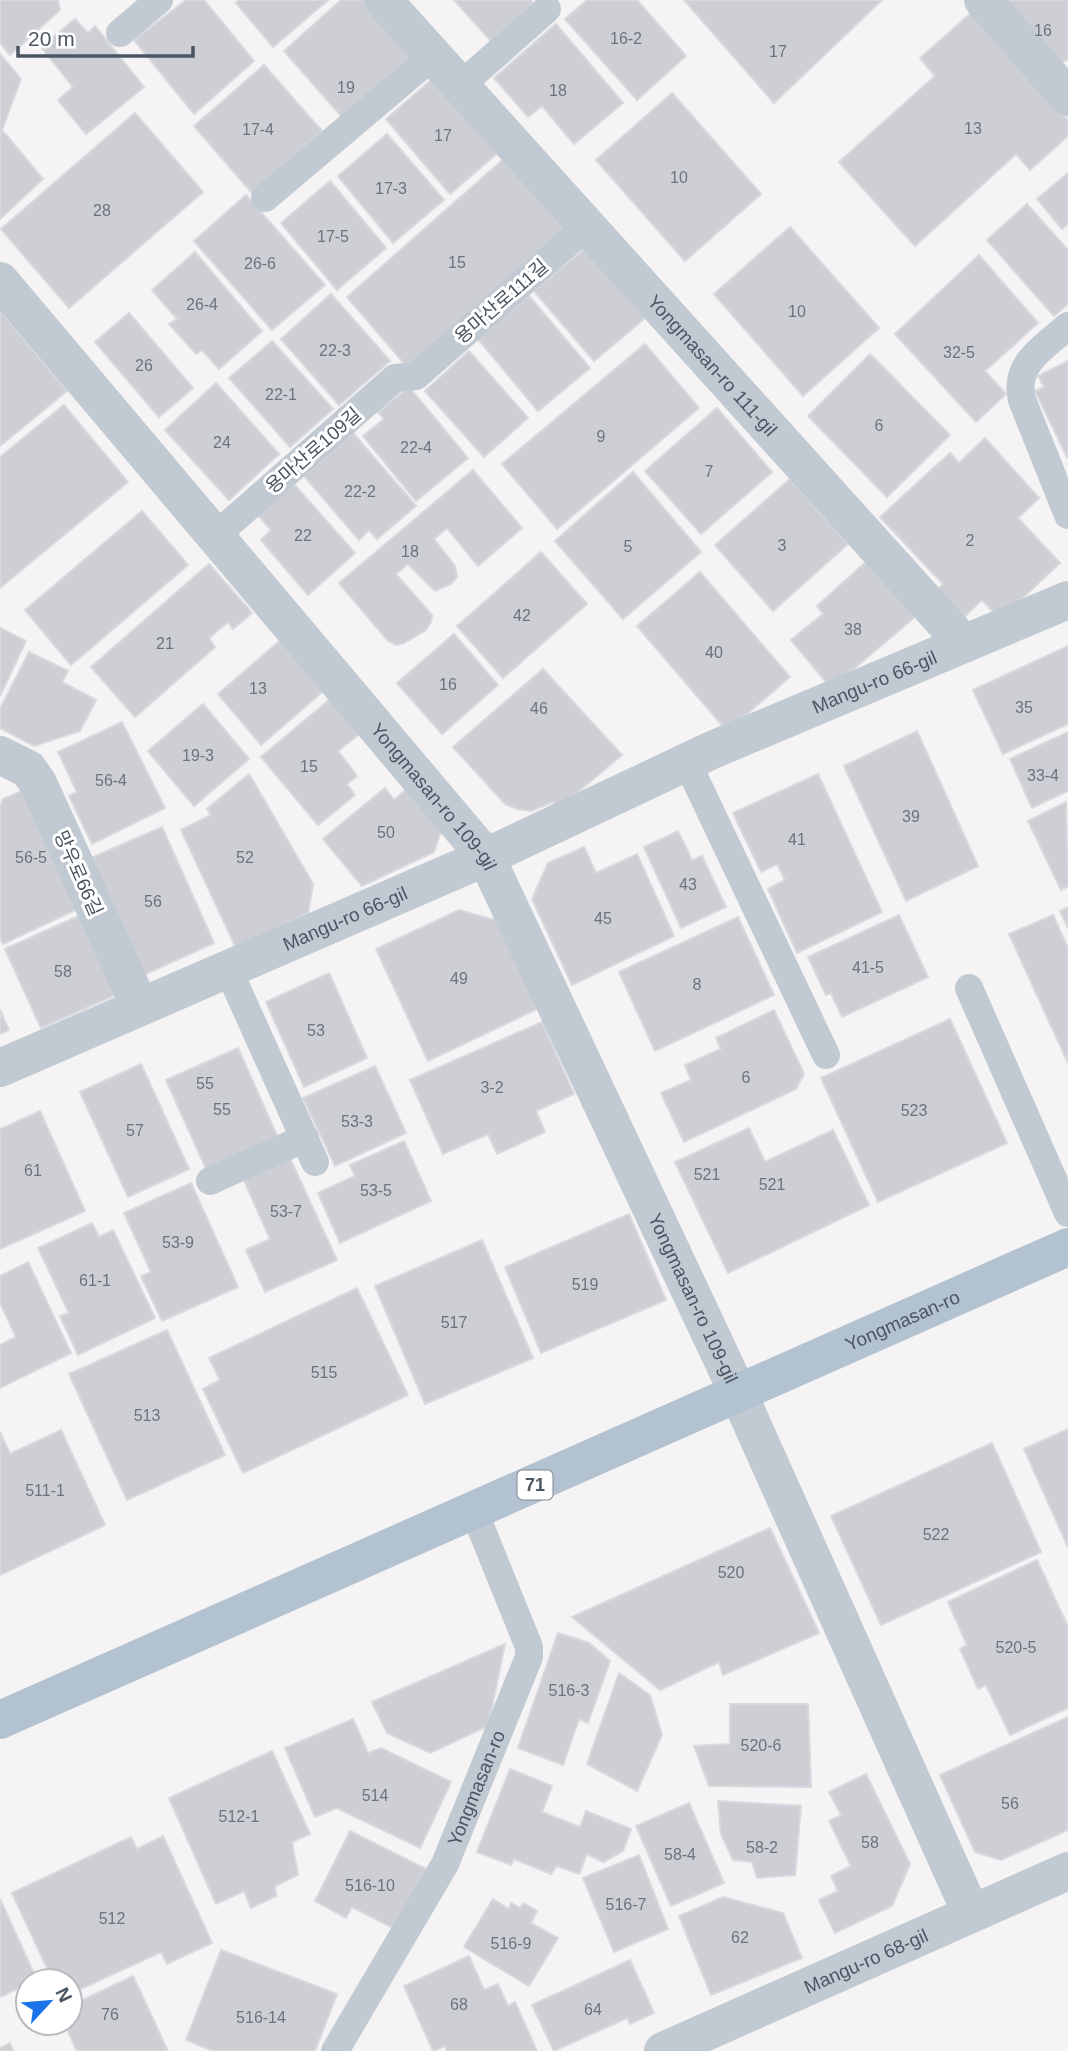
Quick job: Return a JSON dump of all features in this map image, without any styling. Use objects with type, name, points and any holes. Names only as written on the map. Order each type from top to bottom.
[{"type":"main road","name":"Yongmasan-ro","points":[[0,1720],[1068,1247]]},
{"type":"street","name":"Yongmasan-ro 111-gil","points":[[383,0],[964,644]]},
{"type":"street","points":[[983,0],[1068,97]]},
{"type":"street","name":"Yongmasan-ro 109-gil","points":[[0,281],[486,857],[739,1395]]},
{"type":"street","name":"Mangu-ro 66-gil","points":[[0,1068],[486,857],[687,762],[964,644],[1066,606]]},
{"type":"street","name":"망우로66길","points":[[0,755],[28,768],[38,783],[140,1007]]},
{"type":"street","points":[[739,1395],[971,1913]]},
{"type":"street","name":"Mangu-ro 68-gil","points":[[663,2051],[1068,1871]]},
{"type":"lane","points":[[120,33],[159,0]]},
{"type":"lane","points":[[461,85],[547,9]]},
{"type":"lane","points":[[265,198],[433,56]]},
{"type":"lane","name":"용마산로111길","points":[[416,376],[587,226]]},
{"type":"lane","points":[[1068,326],[1024,367],[1019,383],[1022,400],[1068,515]]},
{"type":"lane","name":"용마산로109길","points":[[215,536],[395,378],[416,376]]},
{"type":"lane","points":[[687,762],[826,1055]]},
{"type":"lane","points":[[210,1181],[310,1150],[228,969]]},
{"type":"lane","points":[[969,988],[1068,1213]]},
{"type":"lane","name":"Yongmasan-ro","points":[[335,2051],[445,1864],[529,1657],[529,1647],[474,1511]]},
{"type":"building","points":[[0,0],[58,0],[60,10],[10,55],[0,43]]},
{"type":"building","points":[[186,0],[204,0],[254,61],[194,114],[134,40]]},
{"type":"building","points":[[239,0],[328,0],[273,47],[236,3]]},
{"type":"building","points":[[341,0],[363,0],[412,56],[342,117],[284,51]]},
{"type":"building","points":[[454,0],[531,0],[533,3],[491,41]]},
{"type":"building","points":[[587,0],[637,0],[686,56],[637,100],[565,19]]},
{"type":"building","points":[[684,0],[882,0],[774,103]]},
{"type":"building","points":[[994,0],[1068,0],[1068,59],[1050,70]]},
{"type":"building","points":[[971,13],[1068,120],[1068,136],[1030,170],[1016,154],[915,246],[839,162],[935,76],[920,58]]},
{"type":"building","points":[[75,19],[88,33],[95,26],[144,87],[86,134],[58,100],[73,87],[41,47]]},
{"type":"building","points":[[556,24],[623,103],[574,144],[542,106],[528,117],[494,78]]},
{"type":"building","points":[[0,54],[21,79],[2,130],[43,179],[0,219]]},
{"type":"building","points":[[264,65],[322,131],[252,193],[194,126]]},
{"type":"building","points":[[436,76],[500,151],[450,194],[386,119]]},
{"type":"building","points":[[672,93],[761,194],[685,261],[596,160]]},
{"type":"building","points":[[135,113],[203,192],[69,308],[1,229]]},
{"type":"building","points":[[387,134],[444,200],[393,243],[338,176]]},
{"type":"building","points":[[506,157],[568,227],[408,368],[347,297]]},
{"type":"building","points":[[1068,173],[1068,224],[1062,229],[1037,199]]},
{"type":"building","points":[[330,181],[386,248],[337,290],[281,223]]},
{"type":"building","points":[[246,195],[325,285],[272,330],[194,241]]},
{"type":"building","points":[[1027,204],[1068,250],[1068,304],[1054,316],[987,240]]},
{"type":"building","points":[[790,227],[879,328],[803,396],[714,294]]},
{"type":"building","points":[[590,244],[650,314],[594,361],[534,291]]},
{"type":"building","points":[[195,252],[262,331],[219,369],[202,350],[196,354],[169,324],[177,319],[152,290]]},
{"type":"building","points":[[979,255],[1038,323],[985,371],[1006,394],[976,422],[895,334]]},
{"type":"building","points":[[331,294],[390,361],[339,405],[281,339]]},
{"type":"building","points":[[529,296],[590,368],[538,411],[478,339]]},
{"type":"building","points":[[0,311],[67,391],[0,446]]},
{"type":"building","points":[[129,313],[193,388],[159,417],[95,342]]},
{"type":"building","points":[[272,341],[333,409],[290,447],[229,378]]},
{"type":"building","points":[[645,344],[699,408],[557,529],[502,464]]},
{"type":"building","points":[[469,351],[528,418],[484,457],[425,391]]},
{"type":"building","points":[[870,354],[950,435],[887,497],[808,416]]},
{"type":"building","points":[[1068,361],[1067,457],[1035,391],[1044,387],[1038,376]]},
{"type":"building","points":[[216,383],[279,454],[229,500],[165,430]]},
{"type":"building","points":[[409,387],[468,458],[416,501],[363,436],[384,419],[378,412]]},
{"type":"building","points":[[64,405],[128,482],[0,588],[0,457]]},
{"type":"building","points":[[717,408],[772,472],[701,534],[645,471]]},
{"type":"building","points":[[353,433],[416,506],[377,539],[369,530],[359,540],[304,476]]},
{"type":"building","points":[[985,438],[1039,498],[1018,518],[1060,563],[1000,619],[982,600],[960,621],[934,593],[943,584],[880,517],[950,453],[959,463]]},
{"type":"building","points":[[473,470],[522,528],[478,566],[447,528],[434,539],[455,566],[457,577],[451,584],[435,591],[408,564],[396,574],[432,615],[426,630],[396,645],[388,641],[339,583]]},
{"type":"building","points":[[633,472],[701,552],[623,619],[555,541]]},
{"type":"building","points":[[790,479],[848,544],[773,611],[715,545]]},
{"type":"building","points":[[293,483],[355,553],[308,595],[261,540],[271,530],[257,514]]},
{"type":"building","points":[[142,511],[188,565],[71,665],[25,610]]},
{"type":"building","points":[[541,552],[587,604],[503,678],[457,626]]},
{"type":"building","points":[[867,561],[915,617],[831,688],[791,640],[823,614],[817,606]]},
{"type":"building","points":[[209,564],[252,613],[233,629],[228,622],[209,638],[215,647],[135,717],[91,667]]},
{"type":"building","points":[[700,572],[790,677],[727,731],[637,626]]},
{"type":"building","points":[[0,628],[26,641],[0,696]]},
{"type":"building","points":[[454,634],[498,685],[442,734],[397,683]]},
{"type":"building","points":[[283,638],[326,689],[261,745],[218,694]]},
{"type":"building","points":[[1068,646],[1068,724],[1003,754],[973,690]]},
{"type":"building","points":[[29,652],[68,671],[62,682],[96,700],[80,731],[34,746],[0,728],[0,709]]},
{"type":"building","points":[[543,669],[622,755],[559,808],[553,802],[531,811],[505,804],[453,747]]},
{"type":"building","points":[[334,696],[363,731],[338,751],[357,776],[347,784],[355,795],[318,825],[261,757]]},
{"type":"building","points":[[203,704],[249,759],[194,806],[148,751]]},
{"type":"building","points":[[122,722],[165,808],[92,844],[69,796],[77,792],[58,752]]},
{"type":"building","points":[[917,731],[978,866],[906,901],[844,766]]},
{"type":"building","points":[[1068,732],[1068,791],[1032,808],[1010,759]]},
{"type":"building","points":[[249,774],[313,884],[308,913],[236,948],[181,830],[211,815],[207,809]]},
{"type":"building","points":[[818,774],[882,912],[797,953],[768,889],[785,880],[777,864],[761,872],[733,813]]},
{"type":"building","points":[[410,786],[443,825],[434,852],[362,886],[323,839],[385,788],[394,800]]},
{"type":"building","points":[[31,787],[84,906],[3,944],[0,938],[0,808],[3,799]]},
{"type":"building","points":[[1066,802],[1068,886],[1061,890],[1028,821]]},
{"type":"building","points":[[162,827],[214,943],[144,975],[91,858]]},
{"type":"building","points":[[678,831],[692,860],[702,856],[726,907],[681,928],[644,847]]},
{"type":"building","points":[[584,847],[596,873],[637,854],[674,936],[572,985],[532,899],[548,863]]},
{"type":"building","points":[[1068,907],[1068,928],[1060,911]]},
{"type":"building","points":[[459,910],[502,922],[541,1007],[428,1061],[376,949]]},
{"type":"building","points":[[85,913],[120,993],[41,1028],[5,949]]},
{"type":"building","points":[[899,915],[928,977],[842,1017],[831,993],[826,995],[808,957]]},
{"type":"building","points":[[1053,915],[1068,948],[1068,1063],[1009,934]]},
{"type":"building","points":[[738,917],[774,995],[655,1051],[619,972]]},
{"type":"building","points":[[329,973],[367,1058],[304,1087],[266,1002]]},
{"type":"building","points":[[0,1010],[9,1030],[0,1034]]},
{"type":"building","points":[[774,1010],[804,1074],[796,1089],[684,1142],[661,1093],[691,1080],[685,1065],[721,1049],[716,1038]]},
{"type":"building","points":[[950,1019],[1007,1143],[878,1202],[821,1078]]},
{"type":"building","points":[[542,1022],[574,1094],[536,1111],[545,1132],[497,1154],[488,1134],[443,1154],[410,1080]]},
{"type":"building","points":[[238,1048],[278,1138],[206,1169],[166,1080]]},
{"type":"building","points":[[141,1064],[189,1169],[128,1197],[80,1092]]},
{"type":"building","points":[[375,1066],[406,1133],[335,1166],[303,1098]]},
{"type":"building","points":[[40,1111],[85,1211],[0,1249],[0,1129]]},
{"type":"building","points":[[749,1128],[765,1162],[833,1130],[869,1205],[728,1273],[675,1162]]},
{"type":"building","points":[[404,1141],[431,1201],[340,1243],[318,1193],[355,1176],[350,1165]]},
{"type":"building","points":[[288,1154],[337,1260],[265,1292],[246,1250],[270,1239],[242,1176]]},
{"type":"building","points":[[191,1183],[238,1287],[162,1321],[141,1276],[151,1272],[124,1213]]},
{"type":"building","points":[[629,1214],[666,1300],[541,1353],[505,1267]]},
{"type":"building","points":[[92,1223],[99,1237],[113,1230],[155,1318],[78,1355],[60,1316],[69,1313],[38,1248]]},
{"type":"building","points":[[482,1240],[533,1358],[425,1404],[375,1286]]},
{"type":"building","points":[[28,1262],[71,1353],[0,1388],[0,1345],[16,1337],[0,1303],[0,1276]]},
{"type":"building","points":[[357,1288],[408,1395],[243,1473],[203,1389],[220,1380],[209,1358]]},
{"type":"building","points":[[167,1330],[225,1455],[127,1500],[69,1374]]},
{"type":"building","points":[[1068,1429],[1068,1547],[1024,1449]]},
{"type":"building","points":[[61,1430],[105,1525],[0,1575],[0,1432],[10,1454]]},
{"type":"building","points":[[992,1443],[1041,1552],[881,1625],[831,1516]]},
{"type":"building","points":[[770,1528],[819,1633],[723,1675],[719,1662],[660,1690],[572,1617]]},
{"type":"building","points":[[1037,1560],[1068,1627],[1068,1708],[1010,1735],[986,1685],[978,1689],[960,1649],[967,1645],[948,1602]]},
{"type":"building","points":[[558,1633],[589,1643],[610,1661],[588,1723],[579,1719],[563,1765],[518,1748]]},
{"type":"building","points":[[505,1644],[488,1726],[430,1753],[387,1733],[372,1702]]},
{"type":"building","points":[[619,1673],[650,1695],[662,1735],[637,1791],[587,1764]]},
{"type":"building","points":[[730,1704],[808,1704],[811,1787],[709,1786],[694,1746],[730,1744]]},
{"type":"building","points":[[1068,1717],[1068,1830],[1001,1860],[975,1852],[940,1775]]},
{"type":"building","points":[[353,1719],[368,1753],[381,1748],[451,1782],[420,1848],[337,1808],[315,1817],[285,1748]]},
{"type":"building","points":[[272,1751],[310,1834],[292,1842],[298,1875],[275,1886],[276,1896],[251,1908],[244,1891],[216,1904],[169,1798]]},
{"type":"building","points":[[510,1769],[552,1786],[542,1812],[580,1827],[586,1811],[631,1829],[623,1851],[603,1862],[587,1854],[579,1874],[557,1866],[551,1874],[514,1859],[511,1865],[477,1852]]},
{"type":"building","points":[[866,1774],[910,1864],[892,1906],[835,1933],[819,1900],[838,1891],[831,1876],[851,1866],[829,1821],[841,1815],[829,1792]]},
{"type":"building","points":[[718,1801],[801,1806],[795,1875],[757,1878],[752,1862],[733,1860],[721,1834]]},
{"type":"building","points":[[689,1803],[724,1883],[671,1906],[636,1826]]},
{"type":"building","points":[[350,1831],[426,1869],[395,1929],[352,1907],[346,1918],[315,1901]]},
{"type":"building","points":[[163,1836],[212,1943],[167,1964],[161,1952],[84,1988],[84,1967],[46,1967],[12,1893],[131,1837],[137,1849]]},
{"type":"building","points":[[639,1855],[668,1929],[614,1952],[583,1878]]},
{"type":"building","points":[[723,1897],[783,1913],[802,1958],[711,1995],[679,1916]]},
{"type":"building","points":[[0,1899],[31,1967],[14,1967],[14,1990],[0,1997]]},
{"type":"building","points":[[493,1899],[509,1909],[511,1903],[520,1908],[523,1903],[537,1911],[531,1923],[558,1938],[529,1986],[464,1947]]},
{"type":"building","points":[[221,1950],[337,1994],[315,2051],[213,2051],[186,2040]]},
{"type":"building","points":[[469,1956],[484,1990],[498,1984],[508,2006],[515,2002],[537,2051],[447,2051],[445,2046],[433,2051],[404,1986]]},
{"type":"building","points":[[630,1960],[654,2013],[630,2024],[627,2018],[554,2051],[532,2005]]},
{"type":"building","points":[[133,1976],[168,2051],[77,2051],[70,2037],[84,2037],[84,1999]]},
{"type":"building","points":[[10,2043],[13,2051],[0,2051],[0,2048]]}]
